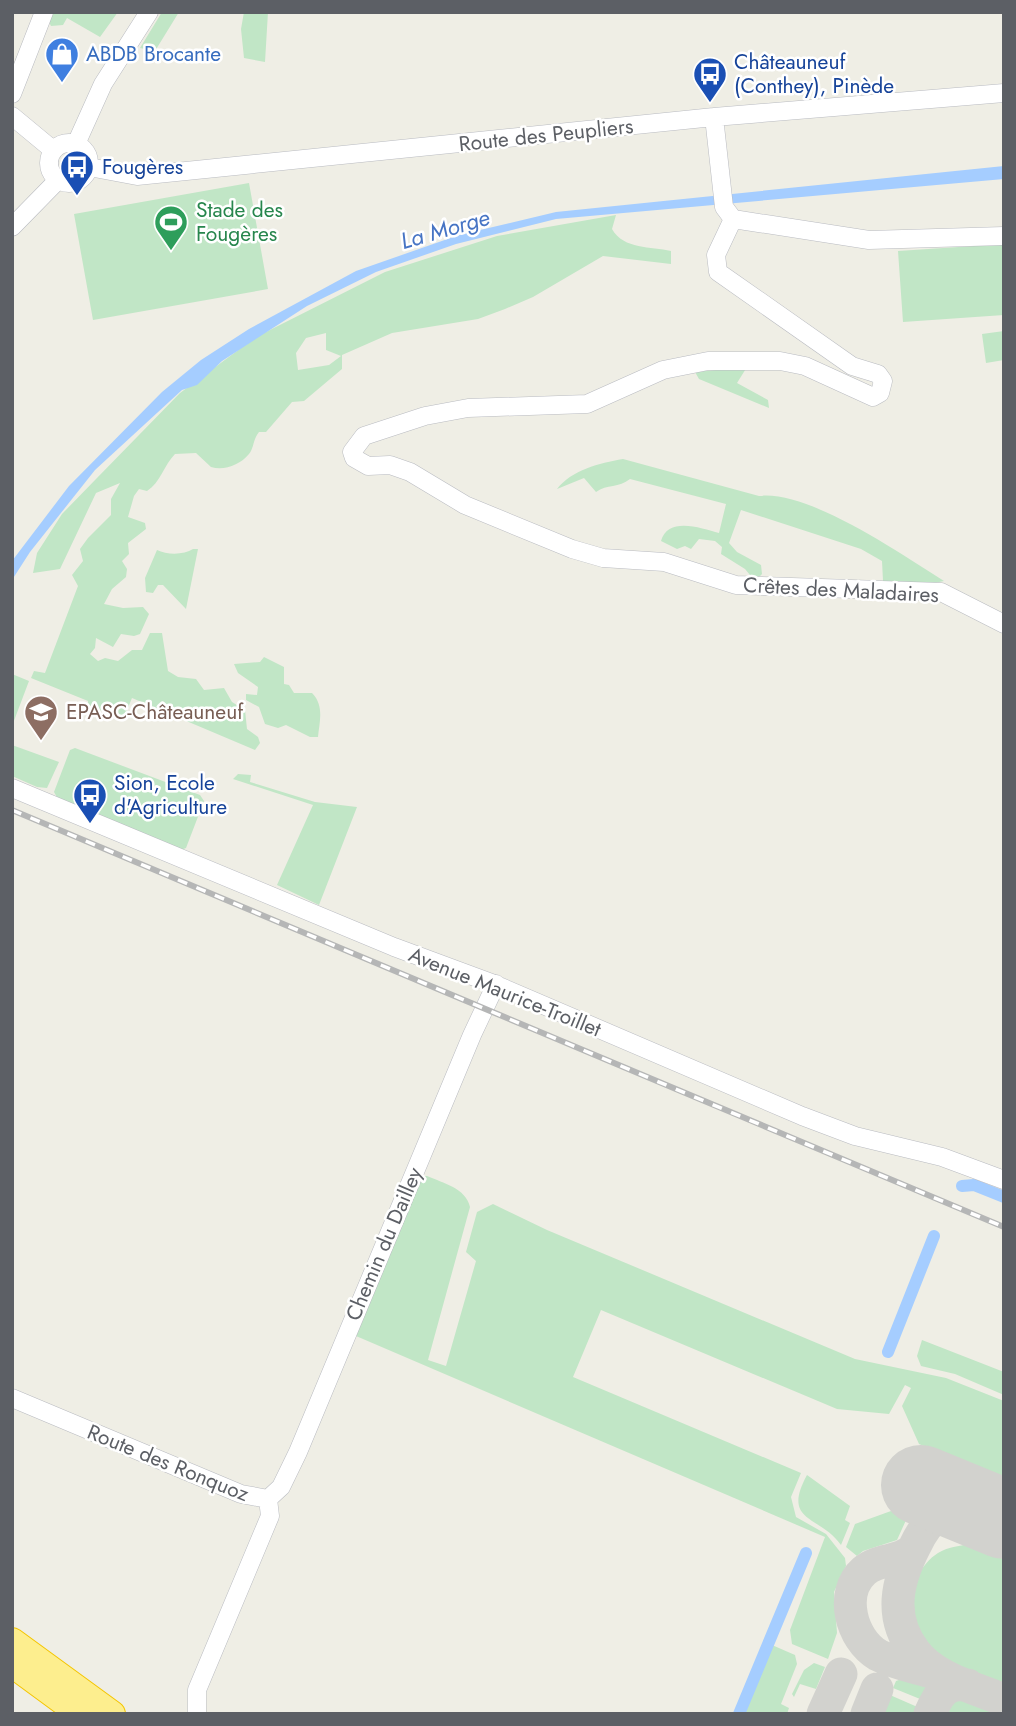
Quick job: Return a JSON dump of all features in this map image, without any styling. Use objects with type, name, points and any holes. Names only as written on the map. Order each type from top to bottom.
[{"type":"highway","points":[[12,1641],[112,1714]]},
{"type":"highway","points":[[12,1664],[80,1714]]},
{"type":"street","points":[[12,94],[44,12]]},
{"type":"street","points":[[76,144],[103,84],[149,12]]},
{"type":"street","name":"Route des Peupliers","points":[[89,167],[137,176],[714,117],[1004,93]]},
{"type":"street","points":[[12,116],[53,150]]},
{"type":"street","points":[[714,117],[726,205],[869,240],[1004,236]]},
{"type":"street","points":[[64,144],[76,144],[88,156],[89,167],[80,181],[69,184],[58,180],[49,163],[53,150],[64,144]]},
{"type":"street","points":[[12,227],[58,180]]},
{"type":"street","name":"Crêtes des Maladaires","points":[[726,205],[716,255],[718,272],[852,366],[878,374],[883,381],[880,393],[873,397],[805,366],[780,361],[708,361],[663,370],[587,404],[468,408],[425,416],[364,436],[356,443],[352,452],[354,458],[368,466],[390,466],[410,472],[465,506],[572,549],[603,558],[664,562],[736,585],[940,592],[1004,624]]},
{"type":"street","name":"Avenue Maurice-Troillet","points":[[12,788],[394,947],[496,984],[802,1116],[855,1136],[942,1157],[1004,1180]]},
{"type":"street","name":"Chemin du Dailley","points":[[268,1499],[281,1487],[298,1452],[471,1035],[496,984]]},
{"type":"street","name":"Route des Ronquoz","points":[[12,1398],[241,1494],[268,1499],[270,1516],[197,1690],[197,1714]]},
{"type":"green space","points":[[52,12],[118,12],[100,37],[67,18],[63,25],[51,26],[49,22]]},
{"type":"green space","points":[[162,12],[179,12],[155,51],[140,48]]},
{"type":"green space","points":[[244,12],[268,12],[265,62],[244,58],[241,29]]},
{"type":"green space","name":"Stade des Fougères","points":[[249,183],[268,289],[93,320],[74,214]]},
{"type":"green space","points":[[616,215],[612,229],[617,236],[638,246],[671,251],[671,264],[603,256],[533,297],[478,319],[392,333],[342,355],[342,369],[304,401],[292,402],[266,432],[259,432],[251,452],[241,461],[226,468],[216,468],[211,467],[196,453],[175,454],[151,488],[147,491],[139,489],[134,496],[128,517],[145,523],[146,529],[128,543],[129,554],[122,561],[127,569],[126,577],[112,589],[104,604],[123,608],[143,607],[149,614],[140,634],[121,634],[113,647],[96,638],[95,648],[90,654],[98,661],[105,658],[118,661],[132,650],[142,650],[150,633],[162,633],[168,671],[178,677],[196,679],[204,690],[224,688],[232,702],[245,710],[247,729],[258,737],[260,743],[255,750],[132,698],[123,720],[88,705],[88,701],[31,678],[34,671],[45,673],[78,586],[72,575],[83,561],[80,549],[111,515],[111,499],[120,483],[96,493],[60,569],[33,573],[37,553],[62,514],[180,393],[256,337],[385,272],[497,236]],"holes":[[[326,333],[326,350],[341,356],[329,365],[298,370],[296,353],[306,338]]]},
{"type":"green space","points":[[1004,244],[1004,315],[903,322],[898,251]]},
{"type":"green space","points":[[1004,331],[1004,360],[986,363],[982,334]]},
{"type":"green space","points":[[747,367],[737,383],[768,400],[769,408],[699,379],[695,372]]},
{"type":"green space","points":[[623,459],[759,496],[780,497],[803,503],[854,526],[944,581],[925,585],[883,581],[882,561],[861,549],[741,510],[729,543],[737,552],[761,565],[762,574],[755,581],[745,569],[721,554],[722,547],[715,541],[699,539],[691,549],[685,546],[677,549],[661,541],[670,528],[678,526],[719,533],[726,504],[630,479],[596,492],[584,478],[557,489],[578,472]]},
{"type":"green space","points":[[198,549],[186,609],[163,585],[158,585],[153,593],[146,592],[145,578],[157,550],[175,554]]},
{"type":"green space","points":[[264,657],[284,667],[284,684],[289,685],[294,693],[312,693],[316,698],[320,715],[318,737],[310,737],[286,725],[278,728],[265,724],[259,707],[246,700],[246,694],[257,695],[258,687],[238,673],[234,664],[260,662]]},
{"type":"green space","points":[[12,674],[29,681],[12,726]]},
{"type":"green space","points":[[12,745],[59,762],[47,788],[37,787],[12,776]]},
{"type":"green space","points":[[75,748],[200,795],[204,801],[186,848],[178,851],[59,801],[54,792],[70,750]]},
{"type":"green space","points":[[238,774],[251,775],[250,782],[315,802],[357,807],[319,905],[277,885],[313,805],[233,779]]},
{"type":"green space","points":[[427,1176],[459,1191],[468,1200],[470,1207],[428,1360],[446,1366],[476,1261],[466,1252],[477,1212],[493,1204],[547,1230],[855,1359],[946,1378],[1004,1401],[1004,1480],[919,1444],[902,1406],[911,1388],[905,1385],[889,1414],[837,1409],[601,1310],[573,1377],[801,1473],[791,1497],[796,1517],[826,1534],[845,1558],[846,1566],[834,1592],[837,1633],[828,1659],[792,1644],[790,1630],[825,1537],[356,1336],[416,1179]]},
{"type":"green space","points":[[922,1340],[1004,1372],[1004,1395],[955,1374],[921,1366],[917,1356]]},
{"type":"green space","points":[[807,1475],[850,1506],[845,1520],[850,1523],[841,1545],[801,1510],[798,1502]]},
{"type":"green space","points":[[891,1511],[907,1518],[897,1540],[863,1551],[857,1556],[846,1547],[855,1524]]},
{"type":"green space","points":[[969,1544],[1004,1559],[1004,1685],[963,1670],[934,1655],[918,1638],[912,1626],[911,1598],[920,1572],[938,1553]]},
{"type":"green space","points":[[772,1645],[795,1655],[797,1664],[781,1704],[789,1708],[787,1714],[745,1714]]},
{"type":"green space","points":[[814,1663],[825,1667],[816,1689],[800,1684],[794,1697],[792,1694],[804,1670]]},
{"type":"green space","points":[[910,1676],[922,1681],[927,1688],[925,1701],[893,1688],[896,1681]]},
{"type":"green space","points":[[890,1695],[922,1709],[920,1714],[882,1714]]},
{"type":"green space","points":[[957,1696],[1000,1714],[954,1714],[943,1709]]},
{"type":"water","name":"La Morge","points":[[1004,166],[1004,179],[556,219],[456,244],[376,272],[307,306],[222,361],[197,385],[182,390],[95,470],[30,552],[12,580],[12,561],[69,486],[162,392],[201,360],[249,329],[356,271],[459,235],[556,212]]},
{"type":"waterway","points":[[962,1186],[974,1185],[1004,1197]]},
{"type":"waterway","points":[[888,1352],[934,1236]]},
{"type":"waterway","points":[[739,1714],[806,1553]]},
{"type":"taxiway","points":[[990,1513],[954,1509],[942,1513],[929,1523],[917,1541],[904,1572],[898,1612],[907,1639],[923,1661],[956,1681],[1004,1700]]},
{"type":"taxiway","points":[[913,1550],[864,1571],[856,1580],[852,1591],[852,1615],[861,1638],[878,1655],[935,1673]]},
{"type":"taxiway","points":[[823,1714],[841,1674]]},
{"type":"taxiway","points":[[930,1714],[943,1691],[953,1686],[968,1685]]},
{"type":"taxiway","points":[[867,1714],[877,1689]]},
{"type":"runway","points":[[921,1485],[1004,1519]]},
{"type":"railway","points":[[12,810],[1004,1227]]},
{"type":"place","name":"ABDB Brocante","points":[[62,84]]},
{"type":"place","name":"Châteauneuf (Conthey), Pinède","points":[[710,104]]},
{"type":"place","name":"Fougères","points":[[77,197]]},
{"type":"place","name":"Stade des Fougères","points":[[171,252]]},
{"type":"place","name":"EPASC-Châteauneuf","points":[[41,742]]},
{"type":"place","name":"Sion, Ecole d'Agriculture","points":[[90,825]]}]
